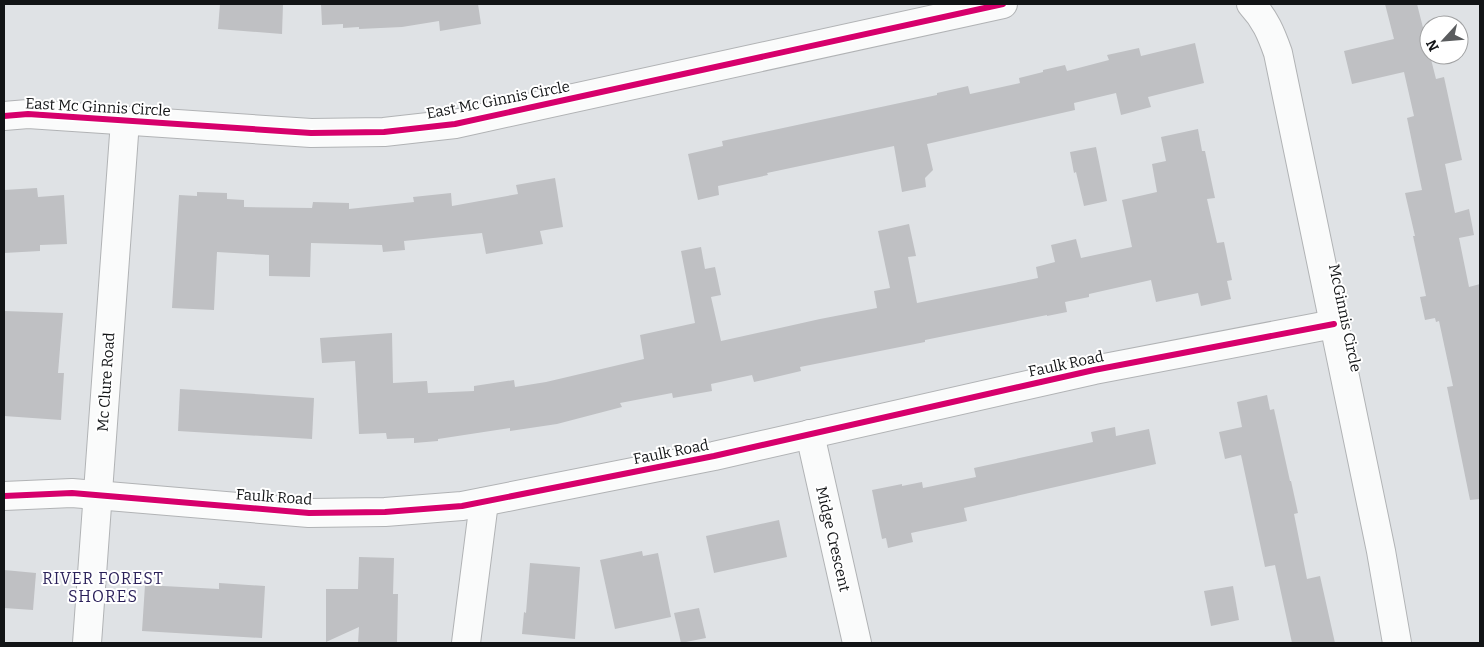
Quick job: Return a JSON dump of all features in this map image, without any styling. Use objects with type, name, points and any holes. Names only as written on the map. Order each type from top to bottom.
[{"type":"street","name":"McGinnis Circle","points":[[1251,4],[1261,15],[1268,27],[1278,53],[1380,551],[1396,643]]},
{"type":"street","name":"East Mc Ginnis Circle","points":[[4,116],[28,114],[311,134],[384,132],[455,124],[996,5]]},
{"type":"street","name":"Mc Clure Road","points":[[87,643],[126,121]]},
{"type":"street","name":"Faulk Road","points":[[4,496],[72,493],[309,513],[385,512],[462,506],[714,456],[1094,370],[1334,324]]},
{"type":"street","name":"Midge Crescent","points":[[810,434],[857,643]]},
{"type":"street","points":[[466,643],[484,502]]},
{"type":"building","points":[[220,4],[283,4],[282,34],[218,29]]},
{"type":"building","points":[[321,4],[478,4],[481,24],[440,31],[439,21],[402,27],[343,28],[343,24],[322,25]]},
{"type":"building","points":[[1385,4],[1417,4],[1420,15],[1419,65],[1432,65],[1436,79],[1444,77],[1462,160],[1445,164],[1455,213],[1469,209],[1474,235],[1459,238],[1469,287],[1480,284],[1480,499],[1470,500],[1447,387],[1453,386],[1439,321],[1436,322],[1435,318],[1425,320],[1420,297],[1426,296],[1405,193],[1422,190],[1407,118],[1414,116],[1404,72],[1352,84],[1344,51],[1394,39]]},
{"type":"building","points":[[1195,43],[1204,83],[1148,97],[1151,107],[1121,115],[1116,93],[1074,103],[1075,110],[927,144],[933,170],[925,178],[926,187],[902,192],[894,146],[767,173],[768,175],[718,186],[719,195],[698,200],[688,154],[723,146],[722,141],[937,95],[937,93],[968,86],[970,94],[1020,83],[1019,78],[1043,72],[1043,70],[1065,65],[1067,71],[1109,60],[1107,55],[1139,48],[1141,56]]},
{"type":"building","points":[[1198,129],[1202,151],[1205,151],[1215,198],[1207,199],[1217,243],[1224,242],[1232,280],[1227,281],[1231,299],[1201,306],[1198,293],[1156,302],[1151,280],[1089,294],[1089,297],[1065,302],[1067,312],[800,367],[801,371],[754,382],[752,375],[711,384],[712,391],[673,398],[672,393],[620,403],[622,407],[557,424],[510,431],[510,428],[438,439],[438,441],[414,443],[414,438],[387,439],[386,433],[359,434],[355,361],[322,363],[320,338],[392,333],[393,383],[427,381],[428,393],[474,391],[474,386],[514,380],[515,387],[546,382],[644,359],[640,335],[695,323],[681,251],[701,247],[705,269],[715,267],[721,295],[711,297],[721,341],[877,308],[874,291],[890,288],[878,231],[909,224],[916,256],[908,257],[917,303],[1038,278],[1036,267],[1055,262],[1051,245],[1076,239],[1081,258],[1132,247],[1122,200],[1157,192],[1152,164],[1166,161],[1161,137]]},
{"type":"building","points":[[1096,147],[1107,201],[1084,206],[1070,152]]},
{"type":"building","points":[[555,178],[563,227],[540,231],[543,244],[486,254],[482,233],[404,241],[405,250],[383,252],[382,245],[311,243],[310,277],[269,276],[269,255],[217,252],[214,310],[172,308],[179,195],[197,196],[197,192],[227,193],[227,199],[244,200],[244,207],[312,208],[313,202],[349,203],[349,209],[414,202],[413,197],[451,193],[452,206],[518,194],[516,185]]},
{"type":"building","points":[[37,188],[38,197],[64,195],[67,244],[40,245],[40,251],[4,253],[4,190]]},
{"type":"building","points":[[4,311],[63,313],[58,373],[64,373],[61,420],[4,416]]},
{"type":"building","points":[[180,389],[314,398],[312,439],[178,431]]},
{"type":"building","points":[[1267,395],[1270,410],[1274,409],[1298,513],[1294,514],[1307,579],[1320,576],[1335,643],[1292,643],[1275,565],[1265,567],[1241,455],[1225,459],[1219,432],[1242,427],[1237,402]]},
{"type":"building","points":[[1115,427],[1116,436],[1149,429],[1156,464],[964,508],[967,521],[911,533],[913,542],[888,548],[886,538],[882,539],[872,490],[922,482],[923,488],[976,477],[974,468],[1093,442],[1091,432]]},
{"type":"building","points":[[779,520],[787,557],[714,573],[706,536]]},
{"type":"building","points":[[642,551],[643,556],[658,553],[671,617],[615,629],[600,560]]},
{"type":"building","points":[[359,557],[394,558],[393,594],[398,594],[397,643],[358,643],[359,627],[326,642],[326,589],[358,589]]},
{"type":"building","points":[[530,563],[580,567],[575,639],[522,634],[524,612],[526,613]]},
{"type":"building","points":[[4,570],[36,573],[33,610],[4,608]]},
{"type":"building","points":[[219,583],[265,586],[262,638],[142,631],[145,585],[219,589]]},
{"type":"building","points":[[1233,586],[1239,620],[1211,626],[1204,591]]},
{"type":"building","points":[[699,608],[706,638],[681,643],[674,613]]},
{"type":"cycle path","points":[[4,116],[28,114],[311,133],[384,132],[455,124],[1003,4]]},
{"type":"cycle path","points":[[4,496],[72,493],[309,513],[385,512],[462,506],[714,456],[1094,370],[1334,324]]},
{"type":"district","name":"RIVER FOREST SHORES","points":[[103,587]]}]
